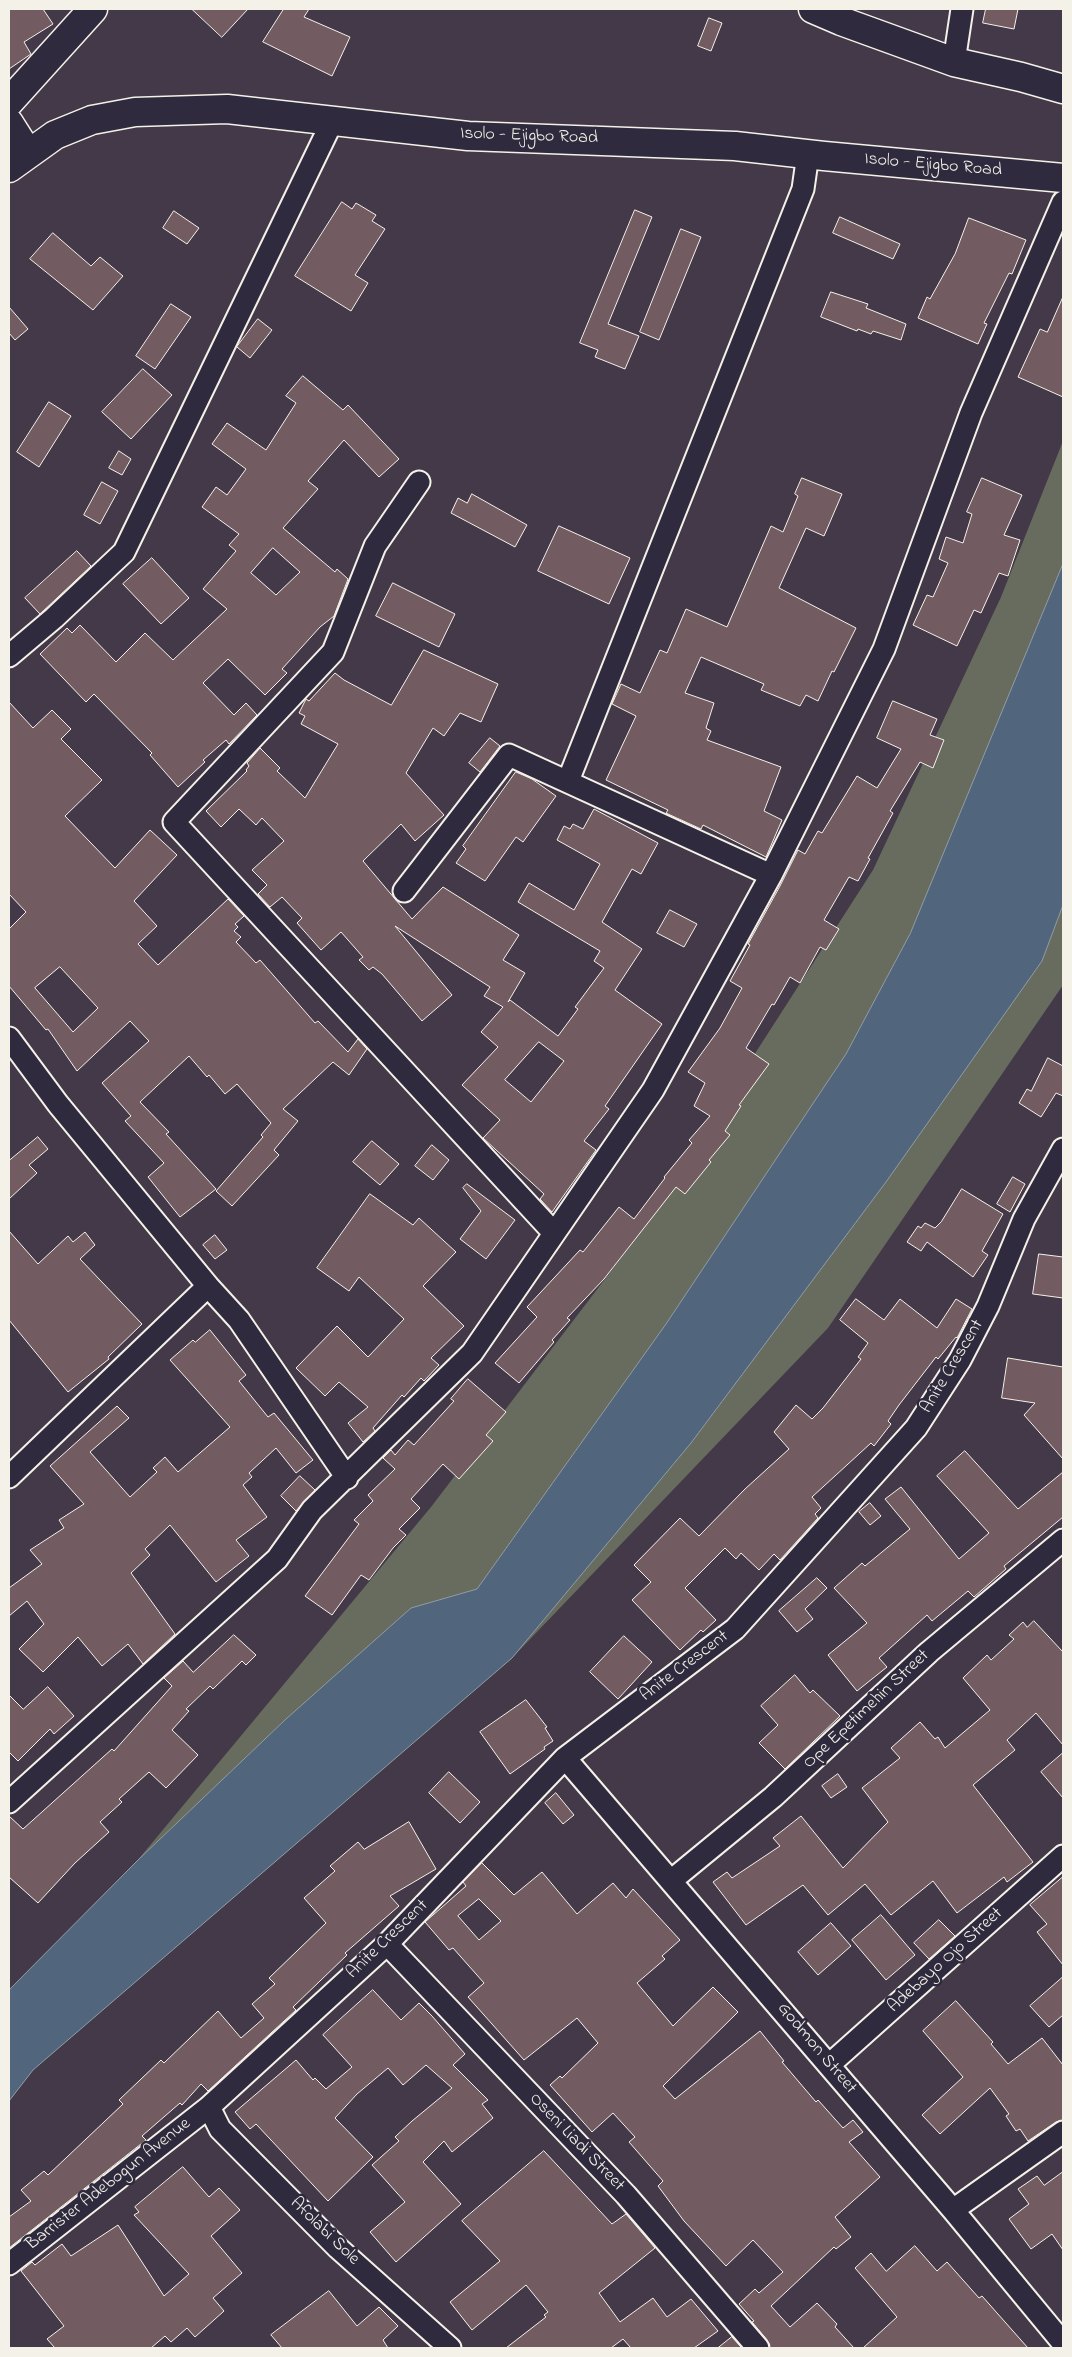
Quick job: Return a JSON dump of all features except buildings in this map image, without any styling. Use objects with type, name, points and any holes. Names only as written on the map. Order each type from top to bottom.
[{"type":"main road","points":[[9,102],[92,9]]},
{"type":"main road","points":[[813,9],[954,62],[1021,77],[1063,89]]},
{"type":"main road","name":"Isolo - Ejigbo Road","points":[[18,160],[54,135],[92,120],[135,112],[226,109],[468,136],[735,146],[1063,178]]},
{"type":"main road","points":[[9,123],[18,160]]},
{"type":"street","points":[[954,62],[962,9]]},
{"type":"street","points":[[9,656],[54,618],[124,552],[332,122]]},
{"type":"street","points":[[568,781],[803,189],[808,154]]},
{"type":"street","points":[[9,1802],[276,1559],[295,1536],[312,1510],[347,1478],[472,1353],[653,1090],[771,874],[884,649],[970,412],[1063,202]]},
{"type":"street","points":[[419,482],[375,546],[333,652],[174,822],[554,1233]]},
{"type":"street","points":[[404,891],[508,755],[771,874]]},
{"type":"street","points":[[9,1038],[58,1104],[208,1286],[239,1320],[347,1478]]},
{"type":"street","name":"Anite Crescent","points":[[209,2107],[387,1944],[565,1758],[735,1629],[916,1428],[960,1360],[988,1306],[1024,1219],[1063,1149]]},
{"type":"street","points":[[9,1477],[208,1286]]},
{"type":"street","name":"Ope Epetimehin Street","points":[[672,1880],[773,1797],[929,1652],[1063,1540]]},
{"type":"street","name":"Godmon Street","points":[[565,1758],[672,1880],[953,2210],[1063,2343]]},
{"type":"street","name":"Adebayo Ojo Street","points":[[829,2065],[1063,1856]]},
{"type":"street","name":"Oseni Liadi Street","points":[[387,1944],[626,2195],[758,2348]]},
{"type":"street","name":"Barrister Adebogun Avenue","points":[[9,2264],[209,2107]]},
{"type":"street","name":"Afolabi Sole","points":[[209,2107],[220,2129],[338,2248],[450,2348]]},
{"type":"street","points":[[953,2210],[1063,2132]]},
{"type":"green space","points":[[1063,441],[1063,564],[910,934],[846,1054],[666,1324],[477,1589],[411,1608],[286,1719],[137,1861],[431,1507],[637,1237],[873,870],[1001,597]]},
{"type":"green space","points":[[1063,905],[1063,985],[828,1328],[512,1658],[691,1443],[886,1182],[1042,961]]},
{"type":"water","points":[[1063,564],[1063,905],[1042,961],[886,1182],[691,1443],[512,1658],[33,2070],[9,2101],[9,1990],[137,1861],[286,1719],[411,1608],[477,1589],[666,1324],[846,1054],[910,934]]}]
